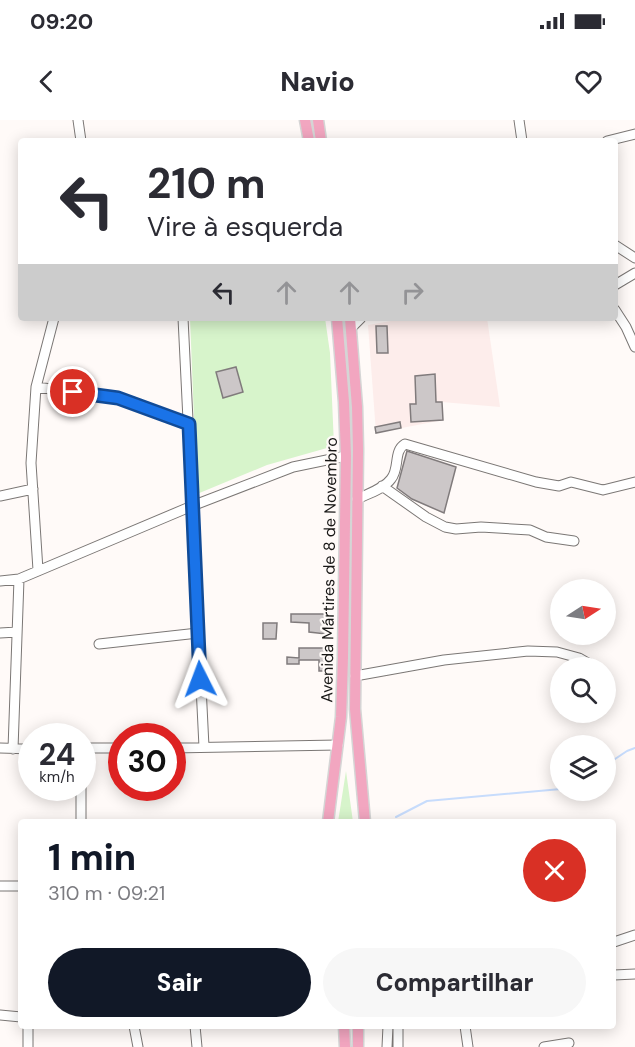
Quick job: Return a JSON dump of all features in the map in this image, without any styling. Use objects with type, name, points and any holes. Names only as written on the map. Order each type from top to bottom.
[{"type":"main road","points":[[305,120],[308,138]]},
{"type":"main road","points":[[318,120],[321,138]]},
{"type":"main road","name":"Avenida Mártires de 8 de Novembro","points":[[328,819],[338,746],[343,677],[346,456],[337,321]]},
{"type":"main road","name":"Avenida Mártires de 8 de Novembro","points":[[350,323],[357,407],[355,676],[357,742],[364,819]]},
{"type":"main road","points":[[344,1029],[345,1047]]},
{"type":"main road","points":[[358,1029],[358,1047]]},
{"type":"street","points":[[78,120],[81,138]]},
{"type":"street","points":[[519,120],[522,138]]},
{"type":"street","points":[[618,138],[635,134]]},
{"type":"street","points":[[618,247],[635,258]]},
{"type":"street","points":[[618,283],[635,273]]},
{"type":"street","points":[[618,315],[635,347]]},
{"type":"street","points":[[38,570],[31,463],[36,387],[53,321]]},
{"type":"street","points":[[183,321],[204,747]]},
{"type":"street","points":[[36,387],[118,398],[189,424]]},
{"type":"street","points":[[357,499],[390,482],[398,452],[405,444],[536,482],[559,486],[571,482],[603,490],[635,482]]},
{"type":"street","points":[[0,581],[19,579],[192,506],[293,467],[346,456]]},
{"type":"street","points":[[382,486],[426,518],[445,527],[530,530],[546,537],[574,541]]},
{"type":"street","points":[[0,496],[33,489]]},
{"type":"street","points":[[14,749],[19,579]]},
{"type":"street","points":[[0,633],[17,632]]},
{"type":"street","points":[[99,644],[198,633]]},
{"type":"street","points":[[355,676],[444,660],[528,651],[557,652],[575,657]]},
{"type":"street","points":[[186,748],[338,746]]},
{"type":"street","points":[[0,748],[18,749]]},
{"type":"street","points":[[81,801],[81,819]]},
{"type":"street","points":[[0,886],[18,886]]},
{"type":"street","points":[[616,941],[635,935]]},
{"type":"street","points":[[616,975],[635,974]]},
{"type":"street","points":[[0,1015],[18,1017]]},
{"type":"street","points":[[28,1029],[28,1047]]},
{"type":"street","points":[[135,1029],[138,1047]]},
{"type":"street","points":[[195,1029],[197,1047]]},
{"type":"street","points":[[387,1047],[388,1029]]},
{"type":"street","points":[[398,1029],[398,1047]]},
{"type":"street","points":[[465,1029],[468,1047]]},
{"type":"street","points":[[544,1047],[569,1044]]},
{"type":"shaded area","points":[[391,321],[487,321],[500,407],[442,402],[443,420],[376,433],[368,325]]},
{"type":"green space","points":[[190,321],[325,321],[330,353],[334,446],[267,465],[197,494]]},
{"type":"green space","points":[[346,771],[353,819],[338,819]]},
{"type":"building","points":[[376,326],[387,326],[388,353],[377,353]]},
{"type":"building","points":[[236,367],[243,392],[223,398],[216,372]]},
{"type":"building","points":[[435,374],[436,402],[442,402],[443,420],[411,422],[410,404],[416,404],[415,376]]},
{"type":"building","points":[[400,422],[401,428],[376,433],[375,427]]},
{"type":"building","points":[[407,451],[456,467],[444,513],[412,499],[397,488]]},
{"type":"building","points":[[291,614],[327,614],[326,634],[309,632],[309,623],[291,622]]},
{"type":"building","points":[[263,623],[277,623],[276,639],[263,639]]},
{"type":"building","points":[[299,648],[328,648],[328,671],[319,671],[319,660],[299,660],[299,664],[287,664],[287,657],[299,658]]},
{"type":"waterway","points":[[616,758],[635,748]]},
{"type":"waterway","points":[[396,817],[427,801],[550,790]]},
{"type":"route","points":[[73,392],[118,398],[189,424],[200,679]]}]
